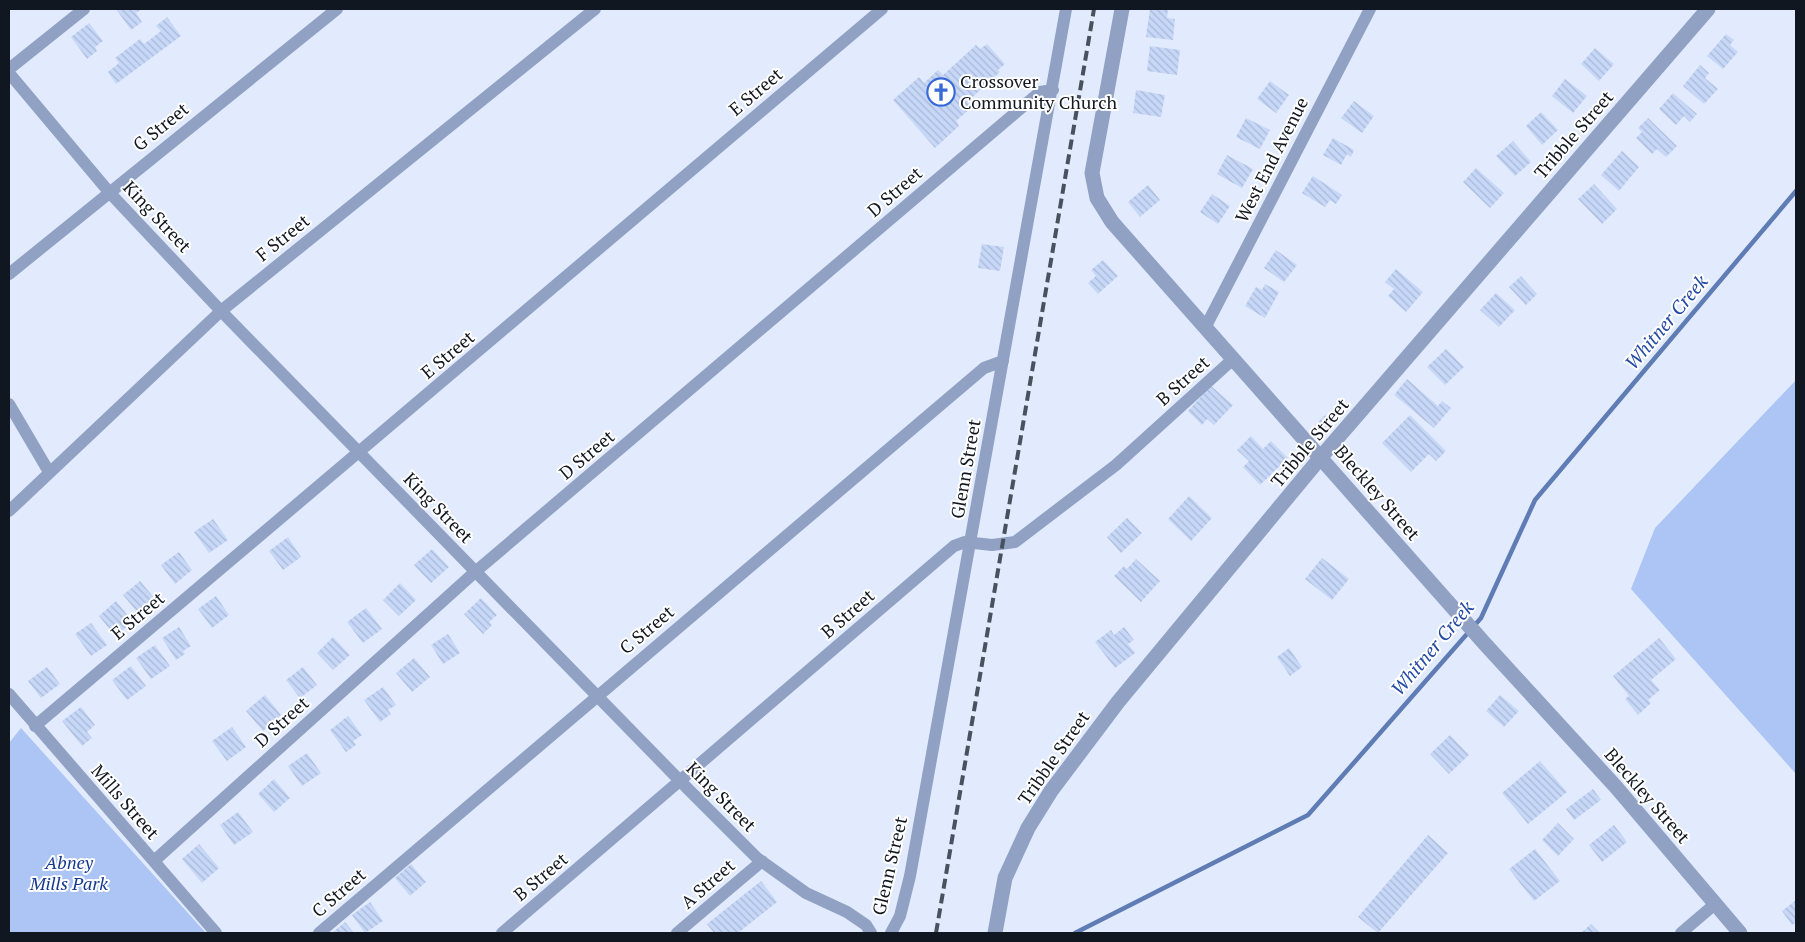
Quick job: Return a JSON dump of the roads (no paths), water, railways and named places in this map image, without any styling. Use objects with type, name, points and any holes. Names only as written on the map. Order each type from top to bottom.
[{"type":"street","points":[[9,69],[84,9]]},
{"type":"street","name":"G Street","points":[[9,274],[336,9]]},
{"type":"street","name":"F Street","points":[[9,511],[221,310],[595,9]]},
{"type":"street","name":"E Street","points":[[35,726],[882,9]]},
{"type":"street","name":"Glenn Street","points":[[891,933],[900,916],[910,876],[1053,90],[1066,9]]},
{"type":"street","name":"Bleckley Street","points":[[1122,9],[1092,172],[1098,198],[1112,222],[1232,360],[1616,787],[1740,933]]},
{"type":"street","name":"West End Avenue","points":[[1205,328],[1370,9]]},
{"type":"street","name":"Tribble Street","points":[[995,933],[1005,878],[1028,828],[1051,791],[1118,702],[1321,458],[1708,9]]},
{"type":"street","name":"King Street","points":[[9,73],[108,192],[680,782],[762,861],[806,892],[847,912],[866,925],[872,933]]},
{"type":"street","name":"D Street","points":[[154,861],[475,572],[1038,94],[1053,90]]},
{"type":"street","name":"C Street","points":[[318,933],[984,368],[1003,360]]},
{"type":"street","name":"B Street","points":[[502,933],[954,546],[971,542],[992,545],[1015,542],[1116,465],[1232,360]]},
{"type":"street","points":[[9,404],[50,472]]},
{"type":"street","name":"Mills Street","points":[[9,694],[216,933]]},
{"type":"street","name":"A Street","points":[[677,933],[762,861]]},
{"type":"street","points":[[1681,933],[1699,914],[1714,904]]},
{"type":"waterway","name":"Whitner Creek","points":[[1075,933],[1308,815],[1481,618],[1535,500],[1796,191]]},
{"type":"railway","points":[[936,933],[1094,9]]},
{"type":"place","name":"Crossover Community Church","points":[[941,92]]},
{"type":"park label","name":"Abney Mills Park","points":[[69,873]]}]
